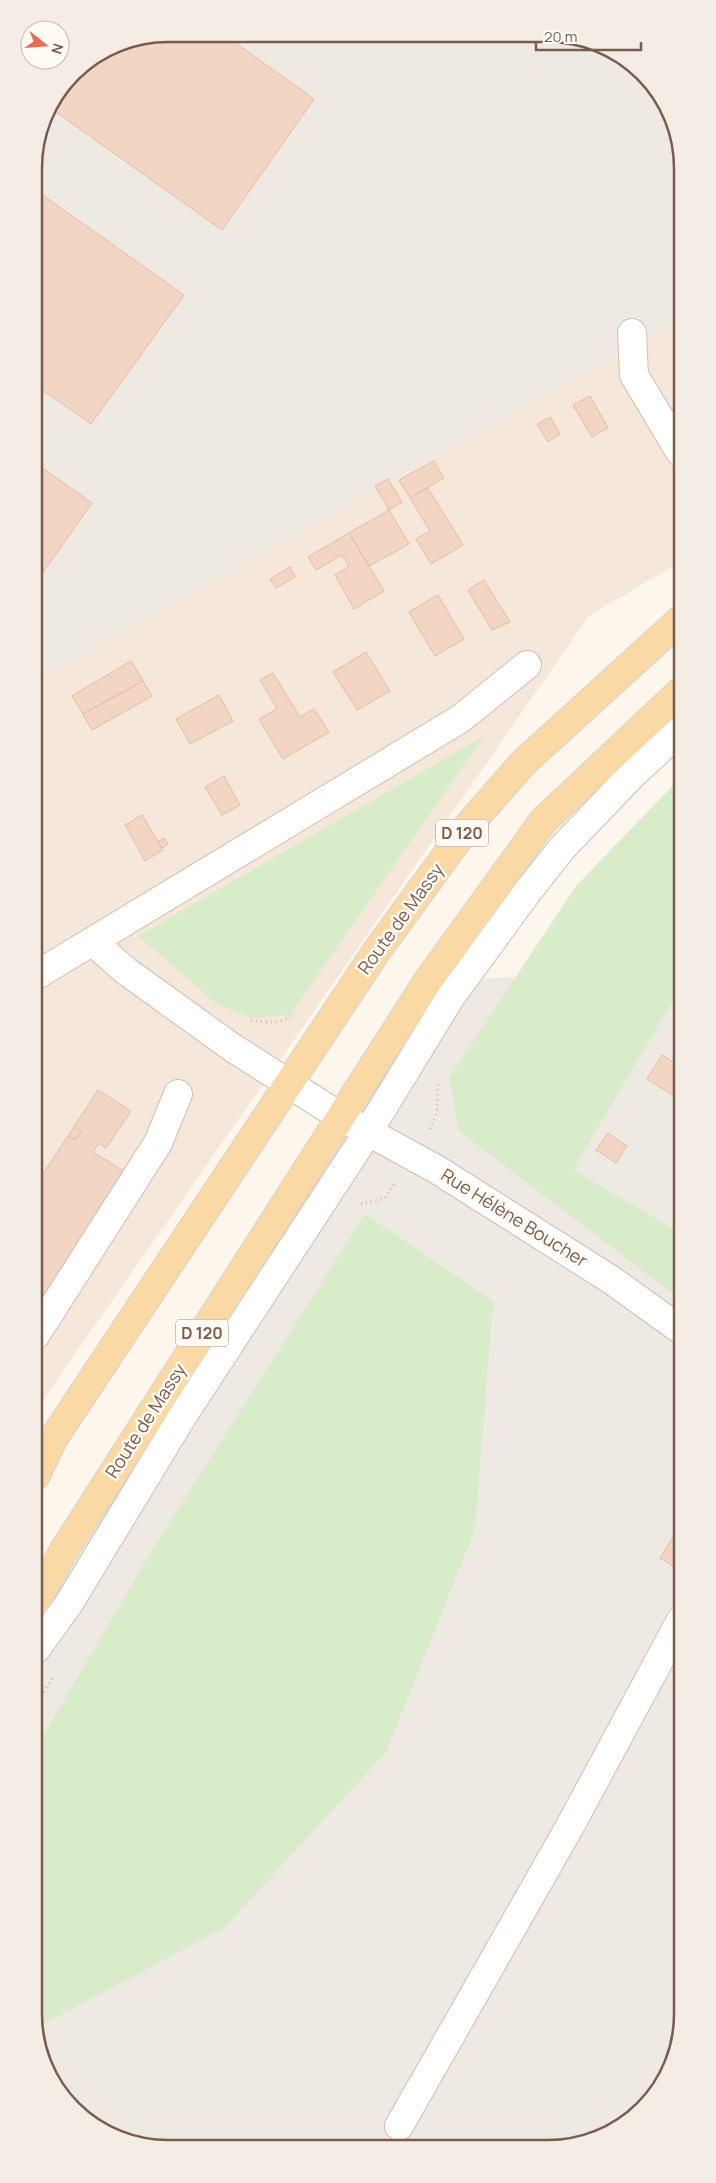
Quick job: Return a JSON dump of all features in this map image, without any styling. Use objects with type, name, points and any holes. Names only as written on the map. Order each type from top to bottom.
[{"type":"main road","name":"Route de Massy","points":[[42,1462],[53,1439],[288,1083],[376,952],[467,827],[523,763],[674,626]]},
{"type":"main road","name":"Route de Massy","points":[[42,1590],[64,1550],[427,982],[543,821],[674,698]]},
{"type":"street","points":[[632,333],[634,375],[674,442]]},
{"type":"street","points":[[43,971],[460,719],[527,665]]},
{"type":"street","points":[[42,1640],[68,1605],[182,1417],[368,1132],[450,998],[529,890],[570,840],[632,775],[674,737]]},
{"type":"street","points":[[92,942],[126,971],[216,1036],[341,1117]]},
{"type":"street","points":[[42,1326],[158,1142],[178,1094]]},
{"type":"street","name":"Rue Hélène Boucher","points":[[341,1117],[436,1169],[610,1279],[673,1325]]},
{"type":"street","points":[[399,2126],[569,1828],[673,1636]]},
{"type":"shaded area","points":[[547,42],[588,49],[617,64],[637,79],[657,106],[667,128],[674,169],[674,323],[43,677],[43,160],[47,136],[59,106],[74,85],[85,74],[106,59],[136,47],[160,43]]},
{"type":"shaded area","points":[[674,323],[674,566],[589,616],[42,1401],[43,677]]},
{"type":"shaded area","points":[[674,896],[673,2023],[664,2063],[657,2077],[637,2104],[610,2124],[588,2134],[572,2138],[547,2140],[169,2140],[144,2138],[128,2134],[99,2119],[79,2104],[59,2077],[49,2055],[45,2039],[42,2014],[42,1591],[427,982],[623,970]]},
{"type":"green space","points":[[484,736],[290,1015],[252,1018],[218,1005],[138,936]]},
{"type":"green space","points":[[674,785],[674,1000],[573,1170],[673,1229],[673,1294],[459,1131],[449,1078],[576,886]]},
{"type":"green space","points":[[365,1214],[493,1301],[475,1529],[386,1752],[224,1928],[43,2024],[42,1737],[149,1555]]},
{"type":"building","points":[[160,43],[235,43],[314,99],[222,230],[56,112],[74,85],[85,74],[106,59],[120,52],[144,45]]},
{"type":"building","points":[[43,195],[184,295],[91,424],[43,390]]},
{"type":"building","points":[[590,396],[608,428],[592,437],[573,405]]},
{"type":"building","points":[[550,417],[560,434],[548,442],[537,424]]},
{"type":"building","points":[[434,461],[444,478],[410,498],[399,480]]},
{"type":"building","points":[[43,468],[92,503],[43,572]]},
{"type":"building","points":[[388,479],[402,502],[389,510],[375,486]]},
{"type":"building","points":[[428,488],[463,545],[431,564],[416,539],[430,531],[410,498]]},
{"type":"building","points":[[389,510],[409,544],[369,566],[349,533]]},
{"type":"building","points":[[349,533],[384,591],[354,609],[335,575],[349,566],[342,555],[316,570],[308,557]]},
{"type":"building","points":[[290,567],[295,577],[276,588],[270,579]]},
{"type":"building","points":[[484,580],[510,622],[492,630],[468,590]]},
{"type":"building","points":[[438,595],[464,639],[435,656],[409,612]]},
{"type":"building","points":[[366,652],[390,691],[357,710],[333,672]]},
{"type":"building","points":[[131,661],[143,681],[83,714],[72,696]]},
{"type":"building","points":[[273,673],[300,717],[314,709],[329,732],[283,759],[259,719],[277,709],[260,680]]},
{"type":"building","points":[[143,681],[152,696],[92,730],[83,714]]},
{"type":"building","points":[[219,695],[233,721],[190,744],[176,719]]},
{"type":"building","points":[[224,776],[240,805],[222,815],[205,787]]},
{"type":"building","points":[[142,815],[163,850],[145,861],[125,825]]},
{"type":"building","points":[[164,838],[168,844],[162,848],[158,842]]},
{"type":"building","points":[[662,1055],[674,1062],[673,1095],[647,1079]]},
{"type":"building","points":[[98,1090],[131,1111],[106,1148],[99,1143],[93,1152],[128,1174],[42,1303],[42,1175],[68,1136],[75,1140],[81,1132],[74,1127]]},
{"type":"building","points":[[74,1127],[81,1132],[75,1140],[68,1136]]},
{"type":"building","points":[[608,1133],[627,1146],[616,1163],[596,1150]]},
{"type":"building","points":[[673,1537],[673,1566],[660,1558]]}]
